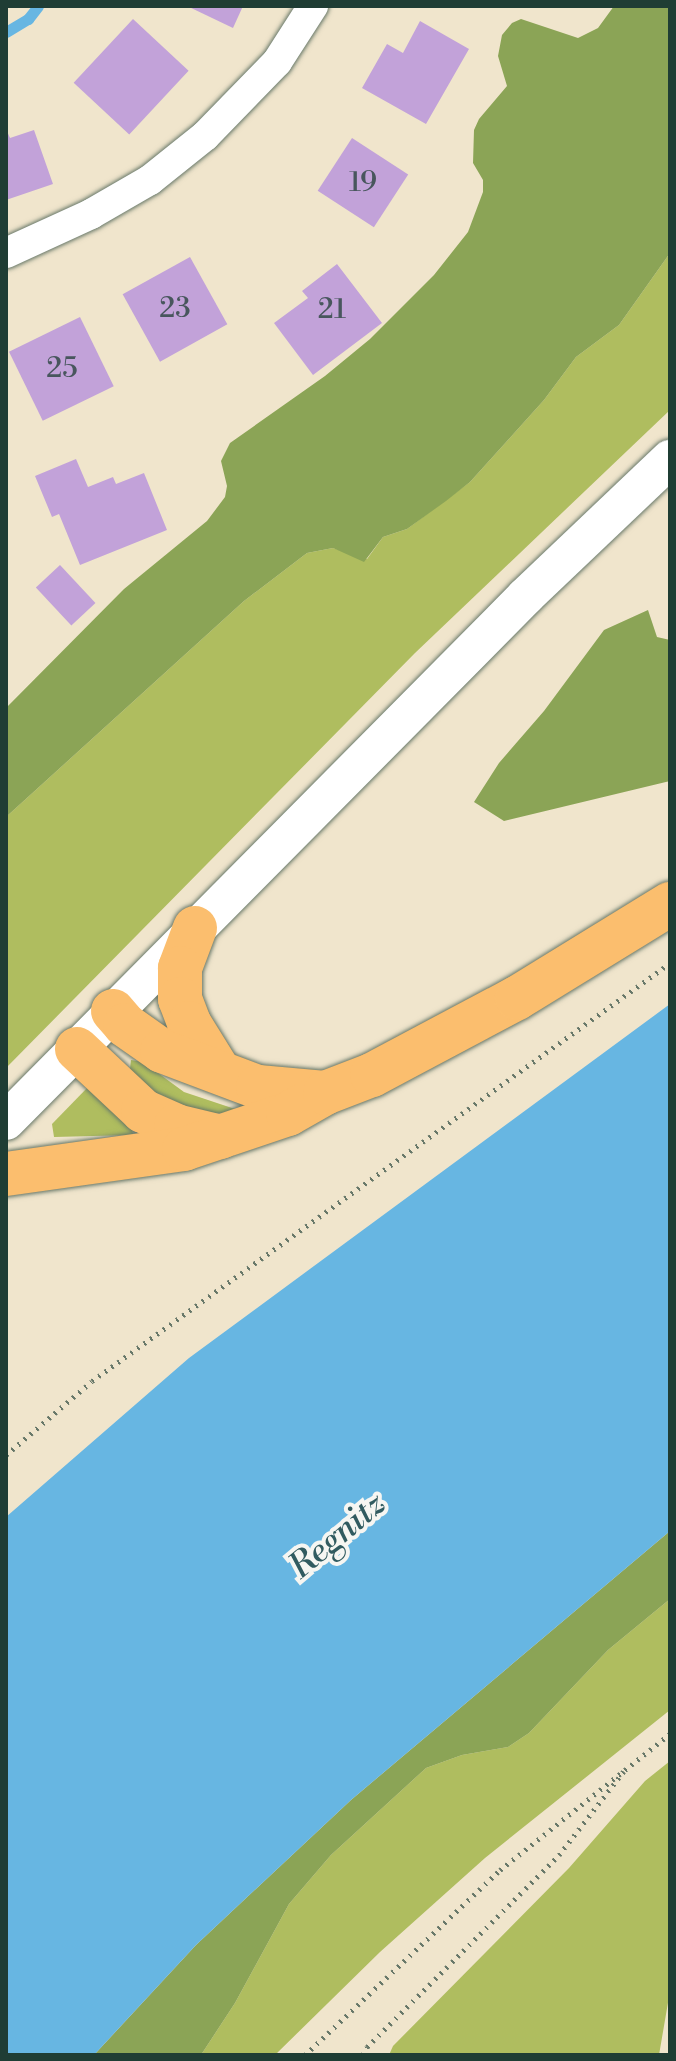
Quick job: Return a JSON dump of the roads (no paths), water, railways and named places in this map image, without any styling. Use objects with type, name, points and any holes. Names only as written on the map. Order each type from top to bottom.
[{"type":"main road","points":[[6,1174],[140,1156],[223,1137],[288,1114],[325,1093],[372,1075],[517,998],[670,904]]},
{"type":"main road","points":[[195,928],[180,968],[180,999],[189,1023],[218,1070]]},
{"type":"main road","points":[[113,1011],[125,1025],[162,1051],[258,1087],[325,1093]]},
{"type":"main road","points":[[77,1049],[143,1111],[176,1126],[223,1137]]},
{"type":"street","points":[[6,253],[103,208],[150,180],[205,136],[277,62],[313,6]]},
{"type":"street","points":[[6,1121],[526,596],[670,459]]},
{"type":"water","name":"Regnitz","points":[[670,1004],[670,1531],[351,1800],[196,1945],[94,2055],[6,2055],[6,1517],[189,1358]]},
{"type":"waterway","points":[[6,32],[28,19],[38,6]]}]
